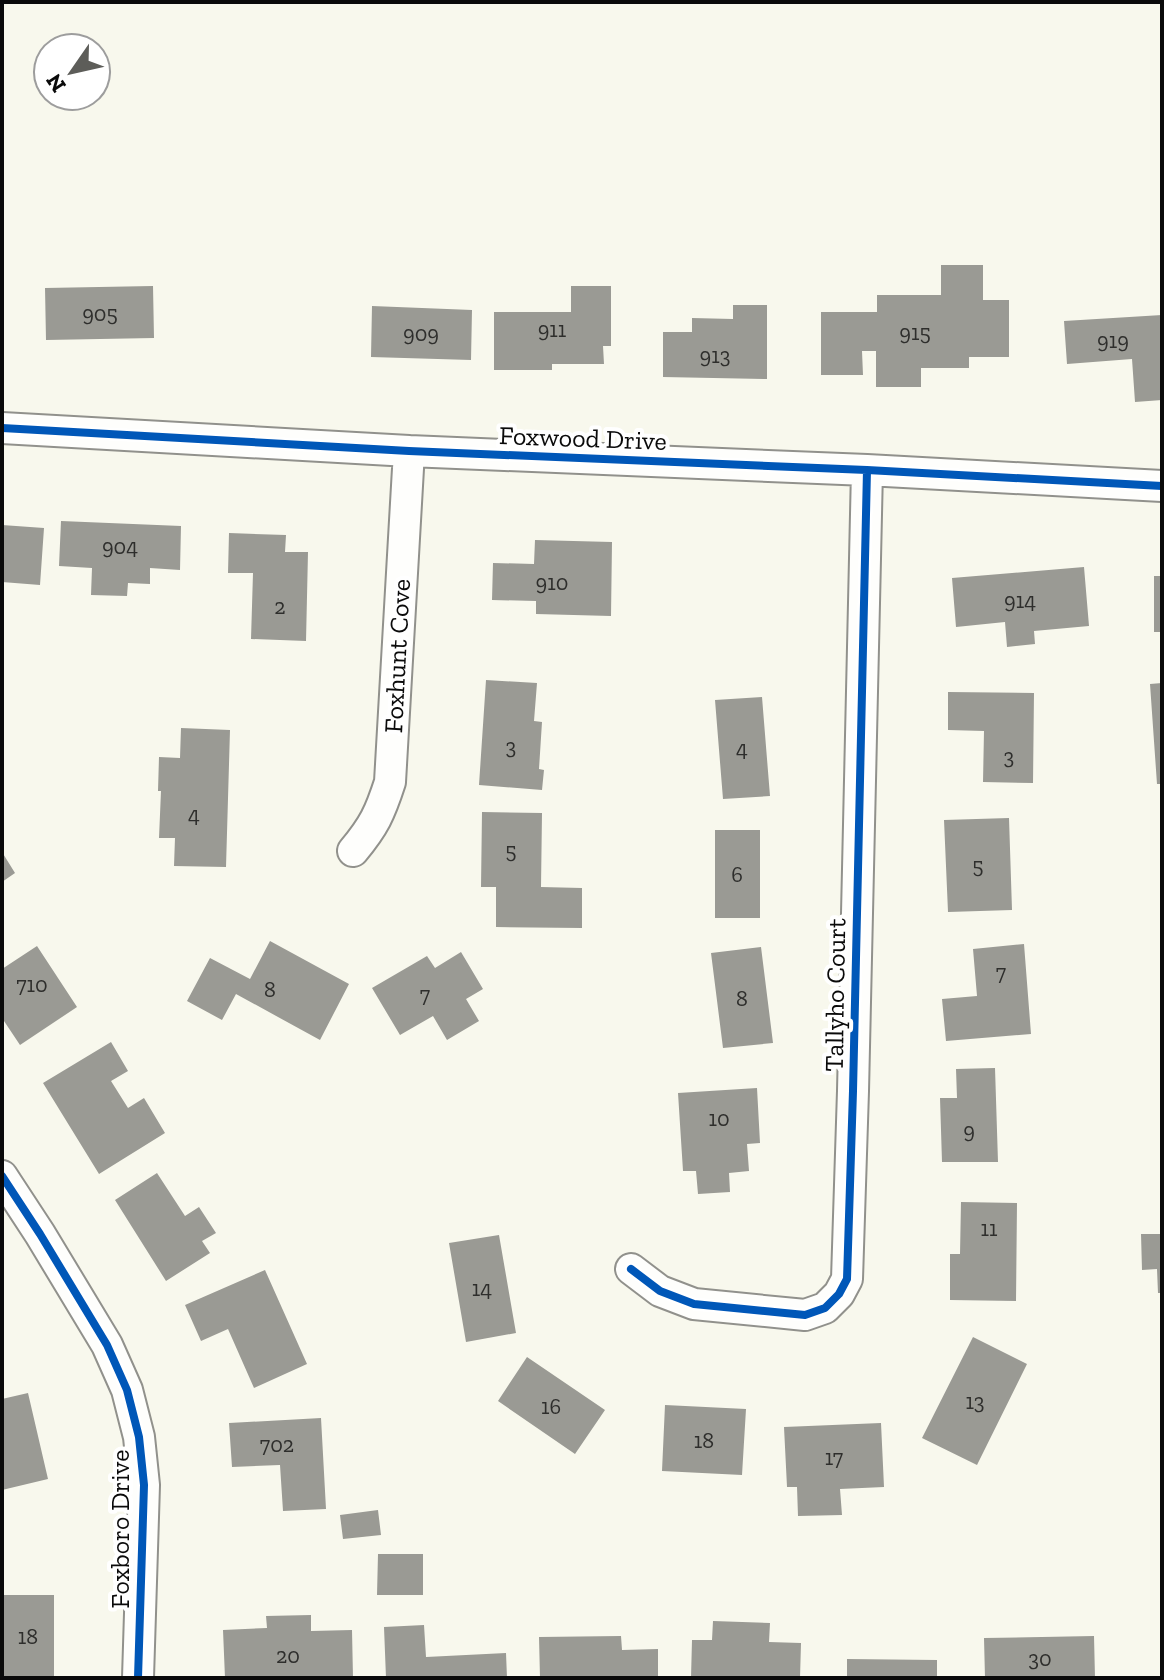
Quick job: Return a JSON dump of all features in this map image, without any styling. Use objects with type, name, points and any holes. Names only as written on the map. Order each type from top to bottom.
[{"type":"street","name":"Foxwood Drive","points":[[2,428],[409,451],[1162,486]]},
{"type":"street","name":"Foxhunt Cove","points":[[353,851],[368,834],[379,814],[390,782],[409,451]]},
{"type":"street","name":"Tallyho Court","points":[[631,1269],[660,1291],[694,1304],[805,1315],[825,1308],[839,1294],[847,1279],[867,470]]},
{"type":"street","name":"Foxboro Drive","points":[[2,1176],[107,1345],[127,1390],[139,1437],[144,1485],[138,1678]]},
{"type":"building","points":[[941,265],[983,265],[983,300],[1009,300],[1009,357],[969,357],[969,368],[921,368],[921,387],[876,387],[876,351],[862,351],[863,375],[821,375],[821,312],[877,312],[877,295],[941,295]]},
{"type":"building","points":[[153,286],[154,338],[46,340],[45,288]]},
{"type":"building","points":[[571,286],[611,286],[611,346],[603,346],[604,364],[552,364],[552,370],[494,370],[494,312],[571,312]]},
{"type":"building","points":[[733,305],[767,305],[767,379],[663,377],[663,332],[692,332],[692,318],[733,319]]},
{"type":"building","points":[[372,306],[472,310],[471,360],[371,357]]},
{"type":"building","points":[[1162,315],[1162,400],[1135,402],[1132,359],[1067,364],[1064,321]]},
{"type":"building","points":[[61,521],[181,526],[180,570],[150,568],[150,584],[128,583],[127,596],[91,595],[92,568],[59,566]]},
{"type":"building","points":[[2,525],[44,528],[40,585],[2,582]]},
{"type":"building","points":[[229,533],[286,535],[285,552],[308,552],[306,641],[251,639],[253,573],[228,573]]},
{"type":"building","points":[[535,540],[612,542],[611,616],[536,614],[536,601],[492,600],[493,563],[534,564]]},
{"type":"building","points":[[1084,567],[1089,626],[1034,631],[1035,644],[1007,647],[1005,622],[956,627],[952,578]]},
{"type":"building","points":[[1154,576],[1162,576],[1162,632],[1154,632]]},
{"type":"building","points":[[486,680],[537,683],[534,721],[542,722],[539,769],[544,770],[542,790],[479,785]]},
{"type":"building","points":[[1162,683],[1162,784],[1157,784],[1150,684]]},
{"type":"building","points":[[948,692],[1034,693],[1033,783],[983,782],[984,731],[948,730]]},
{"type":"building","points":[[762,697],[770,796],[723,799],[715,700]]},
{"type":"building","points":[[181,728],[230,730],[226,867],[174,866],[175,838],[159,838],[159,757],[180,758]]},
{"type":"building","points":[[482,812],[542,813],[541,887],[582,888],[582,928],[496,927],[496,887],[481,887]]},
{"type":"building","points":[[1009,818],[1012,910],[948,912],[944,820]]},
{"type":"building","points":[[715,830],[760,830],[760,918],[715,918]]},
{"type":"building","points":[[2,852],[15,873],[2,882]]},
{"type":"building","points":[[270,941],[349,984],[320,1040],[236,994],[222,1020],[187,1001],[210,958],[250,979]]},
{"type":"building","points":[[1024,944],[1031,1034],[946,1041],[942,999],[977,996],[973,949]]},
{"type":"building","points":[[37,946],[77,1007],[20,1045],[2,1018],[2,969]]},
{"type":"building","points":[[761,947],[773,1043],[723,1048],[711,953]]},
{"type":"building","points":[[461,952],[483,989],[466,999],[479,1021],[447,1040],[433,1016],[400,1035],[372,988],[427,956],[435,968]]},
{"type":"building","points":[[111,1042],[128,1071],[111,1081],[128,1108],[144,1098],[165,1133],[99,1174],[43,1083]]},
{"type":"building","points":[[995,1068],[998,1162],[942,1162],[940,1098],[957,1098],[956,1069]]},
{"type":"building","points":[[757,1088],[760,1143],[747,1144],[749,1171],[729,1173],[730,1192],[698,1194],[696,1171],[683,1171],[678,1093]]},
{"type":"building","points":[[157,1173],[185,1216],[199,1207],[216,1233],[202,1241],[210,1253],[166,1281],[115,1200]]},
{"type":"building","points":[[961,1202],[1017,1203],[1016,1301],[950,1300],[950,1254],[960,1254]]},
{"type":"building","points":[[1141,1234],[1162,1234],[1162,1293],[1158,1293],[1157,1269],[1142,1270]]},
{"type":"building","points":[[499,1235],[516,1333],[466,1342],[449,1243]]},
{"type":"building","points":[[265,1270],[307,1364],[254,1388],[228,1329],[201,1341],[185,1305]]},
{"type":"building","points":[[973,1337],[1027,1364],[977,1465],[922,1438]]},
{"type":"building","points":[[527,1357],[605,1410],[575,1454],[498,1401]]},
{"type":"building","points":[[28,1393],[48,1479],[2,1490],[2,1399]]},
{"type":"building","points":[[665,1405],[746,1409],[742,1475],[662,1471]]},
{"type":"building","points":[[321,1418],[326,1509],[283,1511],[280,1465],[232,1467],[229,1423]]},
{"type":"building","points":[[881,1423],[884,1487],[840,1489],[842,1515],[798,1516],[797,1487],[787,1487],[784,1427]]},
{"type":"building","points":[[378,1510],[381,1535],[343,1539],[340,1515]]},
{"type":"building","points":[[378,1554],[423,1554],[423,1595],[377,1595]]},
{"type":"building","points":[[2,1595],[54,1595],[54,1676],[2,1676]]},
{"type":"building","points":[[311,1615],[311,1631],[352,1630],[353,1678],[225,1678],[223,1630],[267,1628],[266,1616]]},
{"type":"building","points":[[713,1621],[770,1623],[769,1642],[801,1643],[800,1678],[691,1678],[692,1640],[712,1640]]},
{"type":"building","points":[[424,1625],[426,1657],[506,1653],[507,1678],[386,1678],[384,1627]]},
{"type":"building","points":[[621,1636],[622,1650],[658,1649],[658,1678],[540,1678],[539,1637]]},
{"type":"building","points":[[1094,1636],[1095,1678],[985,1678],[984,1638]]},
{"type":"building","points":[[847,1659],[937,1660],[937,1678],[847,1678]]},
{"type":"cycle path","points":[[2,428],[409,451],[1162,486]]},
{"type":"cycle path","points":[[631,1269],[660,1291],[694,1304],[805,1315],[825,1308],[839,1294],[847,1279],[867,470]]},
{"type":"cycle path","points":[[2,1176],[107,1345],[127,1390],[139,1437],[144,1485],[138,1678]]}]
